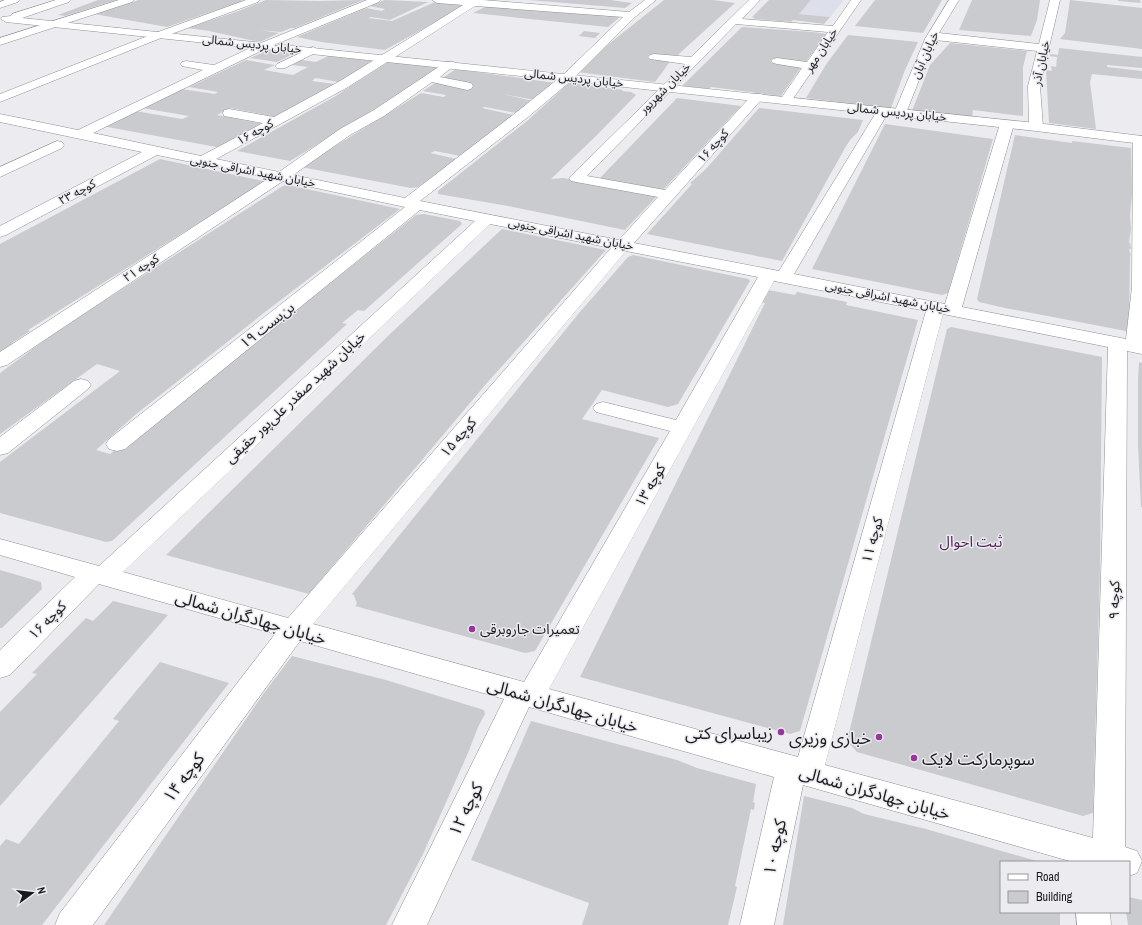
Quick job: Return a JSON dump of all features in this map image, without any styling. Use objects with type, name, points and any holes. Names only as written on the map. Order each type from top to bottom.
[{"type":"street","points":[[0,5],[15,0]]},
{"type":"street","points":[[3,20],[66,0]]},
{"type":"street","points":[[0,42],[129,0]]},
{"type":"street","points":[[0,98],[162,34],[255,0]]},
{"type":"street","points":[[79,135],[265,45],[376,0]]},
{"type":"street","points":[[437,0],[476,1],[631,15]]},
{"type":"street","points":[[413,204],[489,140],[568,77],[631,15],[651,0]]},
{"type":"street","name":"خیابان شهریور","points":[[669,195],[576,178],[755,0]]},
{"type":"street","name":"خیابان مهر","points":[[786,100],[811,66],[834,29],[856,0]]},
{"type":"street","name":"خیابان آبان","points":[[900,113],[932,36],[954,0]]},
{"type":"street","name":"خیابان آذر","points":[[1036,127],[1034,86],[1055,0]]},
{"type":"street","name":"کوچه ۱۶","points":[[202,161],[344,84],[388,58],[476,1]]},
{"type":"street","name":"خیابان پردیس شمالی","points":[[3,20],[55,23],[450,64],[1036,127],[1141,140]]},
{"type":"street","points":[[733,21],[834,29]]},
{"type":"street","points":[[932,36],[1043,48]]},
{"type":"street","points":[[281,66],[312,50]]},
{"type":"street","points":[[654,57],[692,61]]},
{"type":"street","points":[[777,62],[811,66]]},
{"type":"street","points":[[186,64],[216,69]]},
{"type":"street","points":[[282,176],[345,132],[378,113],[450,64]]},
{"type":"street","points":[[430,78],[467,86]]},
{"type":"street","points":[[328,82],[344,84]]},
{"type":"street","name":"کوچه ۱۶","points":[[669,195],[757,97]]},
{"type":"street","name":"کوچه ۱۳","points":[[526,694],[682,428],[777,275],[838,188],[884,111]]},
{"type":"street","points":[[229,113],[276,121]]},
{"type":"street","name":"خیابان شهید اشراقی جنوبی","points":[[0,118],[413,204],[1132,346]]},
{"type":"street","name":"کوچه ۱۱","points":[[799,771],[944,308],[980,215],[1007,124]]},
{"type":"street","points":[[1141,140],[1142,287]]},
{"type":"street","points":[[0,173],[57,146]]},
{"type":"street","name":"کوچه ۲۳","points":[[0,232],[154,151]]},
{"type":"street","name":"کوچه ۲۱","points":[[0,361],[282,176]]},
{"type":"street","points":[[623,245],[669,195]]},
{"type":"street","name":"بن‌بست ۱۹","points":[[117,444],[413,204]]},
{"type":"street","name":"خیابان شهید صفدر علی‌پور حقیقی","points":[[98,574],[487,218]]},
{"type":"street","name":"کوچه ۱۵","points":[[294,629],[623,245]]},
{"type":"street","name":"کوچه ۹","points":[[1109,859],[1132,346],[1142,287]]},
{"type":"street","points":[[0,448],[81,385]]},
{"type":"street","points":[[603,408],[682,428]]},
{"type":"street","name":"خیابان جهادگران شمالی","points":[[0,547],[1109,859]]},
{"type":"street","name":"کوچه ۱۶","points":[[0,667],[98,574]]},
{"type":"street","name":"کوچه ۱۴","points":[[72,925],[294,629]]},
{"type":"street","name":"کوچه ۱۲","points":[[409,925],[526,694]]},
{"type":"street","name":"کوچه ۱۰","points":[[757,925],[799,771]]},
{"type":"street","name":"خیابان جهادگران شمالی","points":[[1130,863],[1142,866]]},
{"type":"street","points":[[1093,913],[1094,925]]},
{"type":"shaded area","points":[[811,0],[844,0],[830,17],[799,14]]},
{"type":"building","points":[[98,0],[116,0],[65,16],[58,15]]},
{"type":"building","points":[[139,0],[242,1],[167,27],[94,14]]},
{"type":"building","points":[[266,0],[363,0],[295,28],[281,32],[260,30],[279,33],[260,42],[210,31],[187,28],[236,12]]},
{"type":"building","points":[[385,0],[428,2],[390,20],[371,17],[368,18],[392,21],[435,2],[466,5],[385,50],[321,42],[297,37],[366,8],[382,11],[385,9],[369,6]]},
{"type":"building","points":[[529,0],[610,0],[632,3],[625,8]]},
{"type":"building","points":[[664,0],[713,0],[735,3],[669,63],[655,82],[577,72],[585,63]]},
{"type":"building","points":[[769,0],[811,0],[799,14],[830,17],[824,24],[793,20],[791,22],[756,19],[752,17]]},
{"type":"building","points":[[875,0],[942,0],[923,33],[855,26]]},
{"type":"building","points":[[972,0],[1040,0],[1037,20],[1031,36],[959,30]]},
{"type":"building","points":[[1070,0],[1142,8],[1142,49],[1060,39],[1065,33]]},
{"type":"building","points":[[1140,0],[1141,3],[1118,1]]},
{"type":"building","points":[[487,6],[621,16],[608,27],[473,13]]},
{"type":"building","points":[[742,27],[827,34],[804,64],[772,60],[771,62],[802,66],[781,96],[711,87],[709,89],[682,86]]},
{"type":"building","points":[[584,31],[600,33],[595,38],[579,36]]},
{"type":"building","points":[[848,35],[918,42],[905,70],[891,108],[806,98],[827,63]]},
{"type":"building","points":[[950,43],[1027,51],[1023,67],[1023,116],[973,110],[972,118],[912,111],[930,65]]},
{"type":"building","points":[[1059,48],[1142,57],[1142,68],[1107,65],[1107,67],[1142,71],[1142,79],[1092,74],[1090,82],[1096,129],[1049,123],[1046,70],[1052,71],[1051,66],[1056,67],[1057,57],[1050,56],[1050,54],[1058,55]]},
{"type":"building","points":[[269,50],[295,53],[277,62],[250,58]]},
{"type":"building","points":[[328,56],[374,61],[338,82],[316,78],[314,79],[312,81],[335,84],[277,117],[230,108],[217,115],[264,124],[222,148],[102,126],[135,111],[182,119],[189,116],[142,108],[181,89],[215,94],[218,92],[189,87],[246,60],[275,65],[264,70],[293,75],[308,67],[292,65],[301,60],[316,62]]},
{"type":"building","points":[[391,60],[442,66],[290,161],[237,151],[334,97]]},
{"type":"building","points":[[456,69],[555,83],[535,100],[503,94],[533,101],[516,113],[485,107],[482,108],[514,115],[460,156],[435,151],[430,153],[457,159],[418,187],[411,188],[301,167],[421,93],[444,97],[446,95],[423,91]]},
{"type":"building","points":[[569,83],[623,90],[622,91],[631,92],[636,95],[551,179],[563,178],[658,195],[625,230],[508,206],[438,194],[438,191],[527,121]]},
{"type":"building","points":[[677,98],[741,106],[662,191],[599,179]]},
{"type":"building","points":[[759,108],[863,120],[858,132],[845,148],[782,261],[647,234],[692,184],[690,183],[706,169]]},
{"type":"building","points":[[885,124],[993,139],[948,293],[942,295],[812,269]]},
{"type":"building","points":[[1015,135],[1072,143],[1072,141],[1131,148],[1132,193],[1130,216],[1131,229],[1129,242],[1131,245],[1129,245],[1131,246],[1131,249],[1129,249],[1131,256],[1130,255],[1129,330],[1126,331],[1005,308],[979,302],[977,299]]},
{"type":"building","points":[[160,159],[264,182],[28,330],[30,331],[12,343],[15,344],[0,354],[0,244]]},
{"type":"building","points":[[288,185],[400,209],[265,312],[135,415],[96,450],[110,454],[172,402],[293,311],[296,312],[297,309],[416,215],[424,214],[460,221],[462,224],[364,311],[358,310],[342,323],[347,324],[112,541],[106,542],[0,513],[0,462],[120,371],[97,364],[0,434],[0,373],[57,331],[256,203],[283,186]]},
{"type":"building","points":[[502,229],[606,250],[486,384],[309,594],[166,555],[390,334]]},
{"type":"building","points":[[633,255],[748,279],[750,281],[678,404],[668,407],[602,390],[582,419],[659,438],[535,651],[525,653],[355,606],[357,604],[354,595],[352,594],[579,313],[628,257]]},
{"type":"building","points":[[763,289],[795,295],[797,292],[847,302],[846,305],[918,320],[800,731],[790,734],[580,677],[765,303],[755,302]]},
{"type":"building","points":[[951,327],[1102,357],[1100,569],[1093,813],[1083,816],[857,752],[847,741],[947,329]]},
{"type":"building","points":[[1139,362],[1142,363],[1142,507],[1138,445]]},
{"type":"building","points":[[0,570],[41,582],[42,589],[2,628],[0,628]]},
{"type":"building","points":[[113,601],[168,615],[0,806],[0,712],[37,674],[32,673],[86,618],[93,621]]},
{"type":"building","points":[[292,656],[386,680],[484,710],[485,714],[423,854],[386,925],[104,925],[264,693]]},
{"type":"building","points":[[160,662],[229,683],[42,925],[0,925],[0,846],[6,839],[19,844],[119,721],[113,719]]},
{"type":"building","points":[[531,721],[677,760],[697,768],[756,784],[753,802],[755,803],[754,810],[751,809],[735,886],[737,887],[728,925],[582,925],[589,903],[471,860]]},
{"type":"building","points":[[804,796],[852,808],[864,814],[926,829],[1037,861],[1000,861],[1000,913],[1060,913],[1060,925],[783,925]]},
{"type":"building","points":[[1130,897],[1142,900],[1142,925],[1128,925],[1126,913],[1130,913]]},
{"type":"place","name":"تعمیرات جاروبرقی","points":[[472,629]]},
{"type":"place","name":"زیباسرای کتی","points":[[781,732]]},
{"type":"place","name":"خبازی وزیری","points":[[879,737]]},
{"type":"place","name":"سوپرمارکت لایک","points":[[914,758]]},
{"type":"district","name":"ثبت احوال","points":[[971,541]]}]
